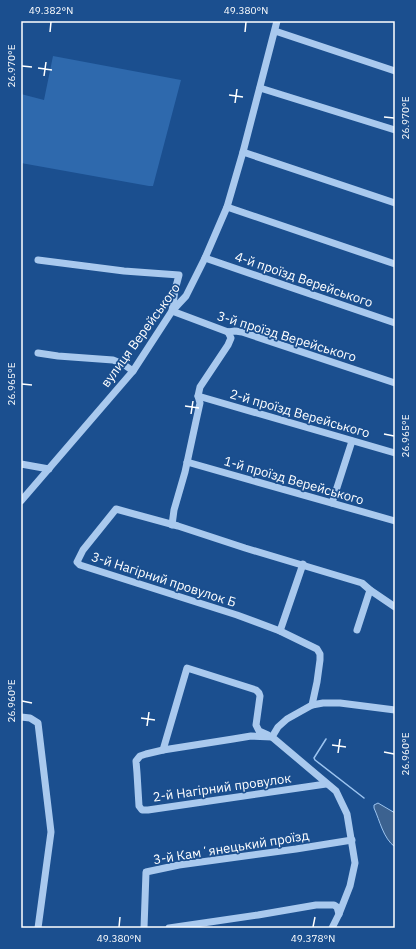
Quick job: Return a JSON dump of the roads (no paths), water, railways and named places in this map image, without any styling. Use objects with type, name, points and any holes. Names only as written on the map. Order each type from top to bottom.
[{"type":"street","name":"вулиця Верейського","points":[[21,501],[132,370],[172,311],[186,296],[228,207],[244,152],[277,21]]},
{"type":"street","points":[[275,31],[395,71]]},
{"type":"street","points":[[260,88],[395,130]]},
{"type":"street","points":[[244,152],[395,203]]},
{"type":"street","points":[[228,207],[395,264]]},
{"type":"street","name":"4-й проїзд Верейського","points":[[205,258],[395,323]]},
{"type":"street","points":[[38,260],[124,271],[179,275],[172,311]]},
{"type":"street","name":"3-й проїзд Верейського","points":[[172,311],[228,332],[242,332],[395,383]]},
{"type":"street","points":[[172,524],[174,510],[187,462],[200,403],[198,396],[200,387],[228,346],[231,338],[228,332]]},
{"type":"street","points":[[38,353],[113,360],[132,370]]},
{"type":"street","name":"2-й проїзд Верейського","points":[[198,396],[395,453]]},
{"type":"street","points":[[332,503],[352,441]]},
{"type":"street","name":"1-й проїзд Верейського","points":[[187,462],[395,521]]},
{"type":"street","points":[[21,464],[49,469]]},
{"type":"street","name":"3-й Нагірний провулок Б","points":[[312,705],[317,682],[320,654],[317,649],[237,615],[80,565],[77,562],[83,550],[116,509],[172,524],[245,548],[362,583],[395,608]]},
{"type":"street","points":[[280,632],[302,564]]},
{"type":"street","points":[[357,630],[370,590]]},
{"type":"street","points":[[163,750],[186,668],[256,690],[259,693],[260,700],[256,725],[259,731],[272,737],[336,791],[347,814],[355,863],[350,886],[340,914],[332,928]]},
{"type":"street","points":[[272,737],[278,726],[287,719],[312,705],[323,703],[340,703],[395,710]]},
{"type":"street","points":[[21,717],[30,718],[38,723],[51,832],[38,928]]},
{"type":"street","points":[[251,736],[259,731]]},
{"type":"street","name":"2-й Нагірний провулок","points":[[272,737],[251,736],[163,750],[140,756],[136,761],[139,806],[142,810],[326,784]]},
{"type":"street","name":"3-й Камʼянецький проїзд","points":[[144,928],[146,872],[179,865],[352,840]]},
{"type":"street","points":[[169,928],[316,905],[334,905],[340,914]]},
{"type":"waterway","points":[[326,739],[314,758],[315,760],[364,798]]}]
